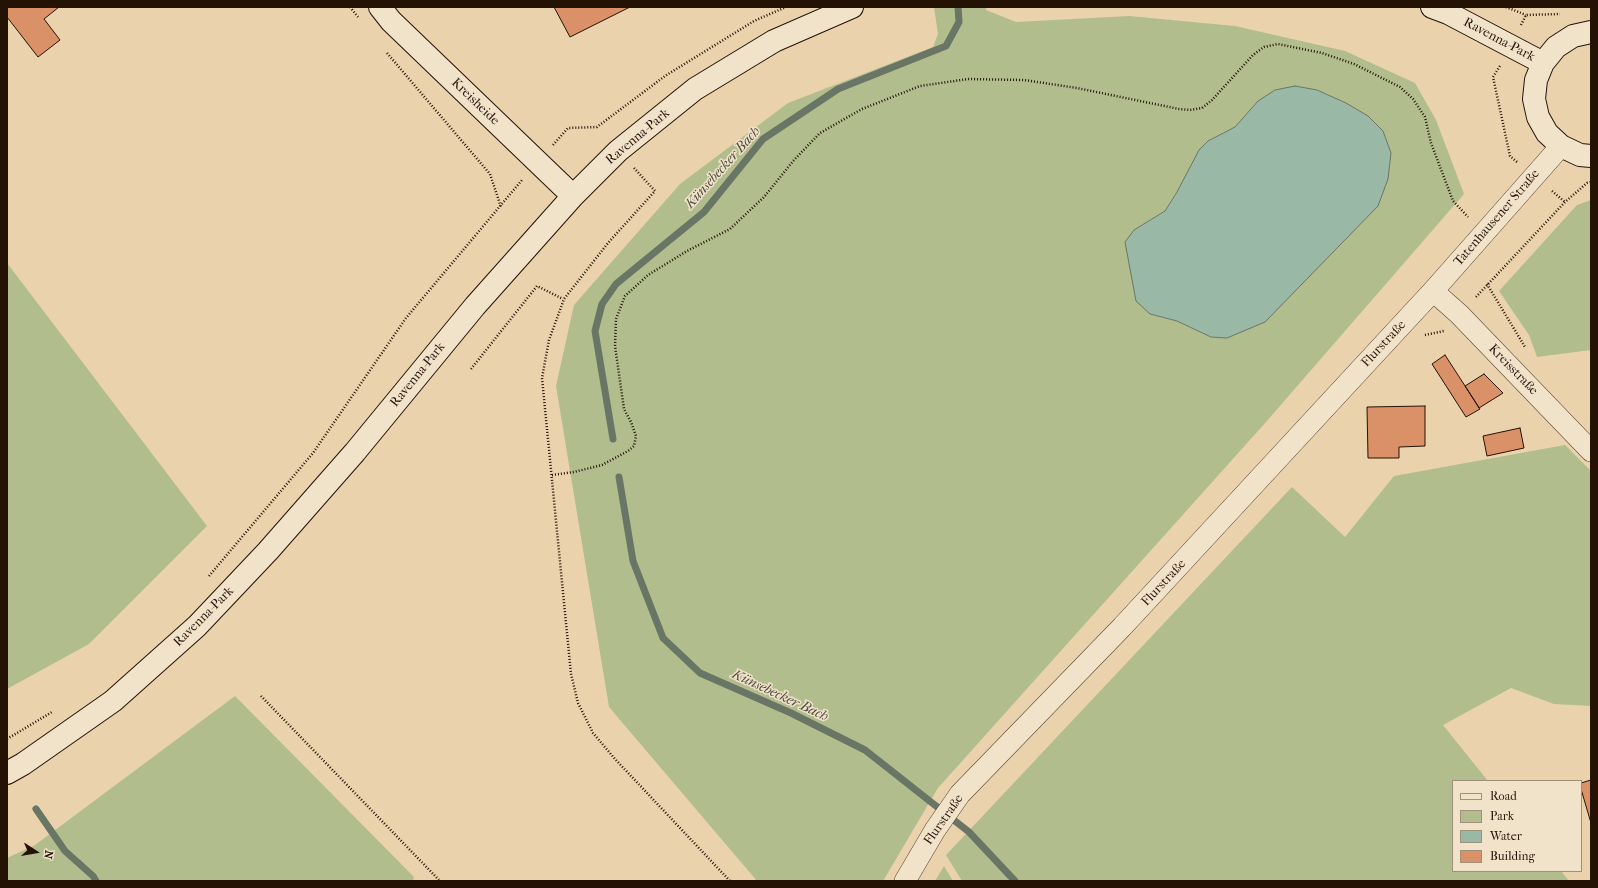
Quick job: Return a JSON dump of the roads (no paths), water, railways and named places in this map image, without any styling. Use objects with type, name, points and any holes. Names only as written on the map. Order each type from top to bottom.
[{"type":"street","name":"Kreisheide","points":[[380,7],[391,21],[573,196]]},
{"type":"street","name":"Ravenna-Park","points":[[7,773],[23,764],[113,701],[197,626],[268,551],[355,452],[475,306],[573,196],[618,151],[695,89],[774,41],[852,7]]},
{"type":"street","name":"Ravenna-Park","points":[[1432,7],[1448,13],[1543,63]]},
{"type":"street","points":[[1591,32],[1573,36],[1556,47],[1543,63],[1536,80],[1534,99],[1538,117],[1548,133],[1561,146],[1580,155],[1591,156]]},
{"type":"street","name":"Tatenhausener Straße","points":[[1433,291],[1561,146]]},
{"type":"street","name":"Kreisstraße","points":[[1433,291],[1459,314],[1591,451]]},
{"type":"street","name":"Flurstraße","points":[[905,881],[935,830],[960,794],[1122,627],[1433,291]]},
{"type":"water","points":[[1295,86],[1317,90],[1346,103],[1368,116],[1383,131],[1391,153],[1388,179],[1378,206],[1265,322],[1227,338],[1211,337],[1177,321],[1150,314],[1136,301],[1125,242],[1134,230],[1165,211],[1177,192],[1199,150],[1208,141],[1235,127],[1258,101],[1275,90]]},
{"type":"waterway","name":"Künsebecker Bach","points":[[613,439],[595,331],[602,304],[616,284],[704,212],[763,139],[838,89],[946,46],[959,22],[958,7]]},
{"type":"waterway","name":"Künsebecker Bach","points":[[619,477],[633,561],[663,638],[700,673],[791,713],[865,750],[969,832],[1015,881]]},
{"type":"waterway","points":[[36,809],[65,851],[93,876],[96,881]]}]
